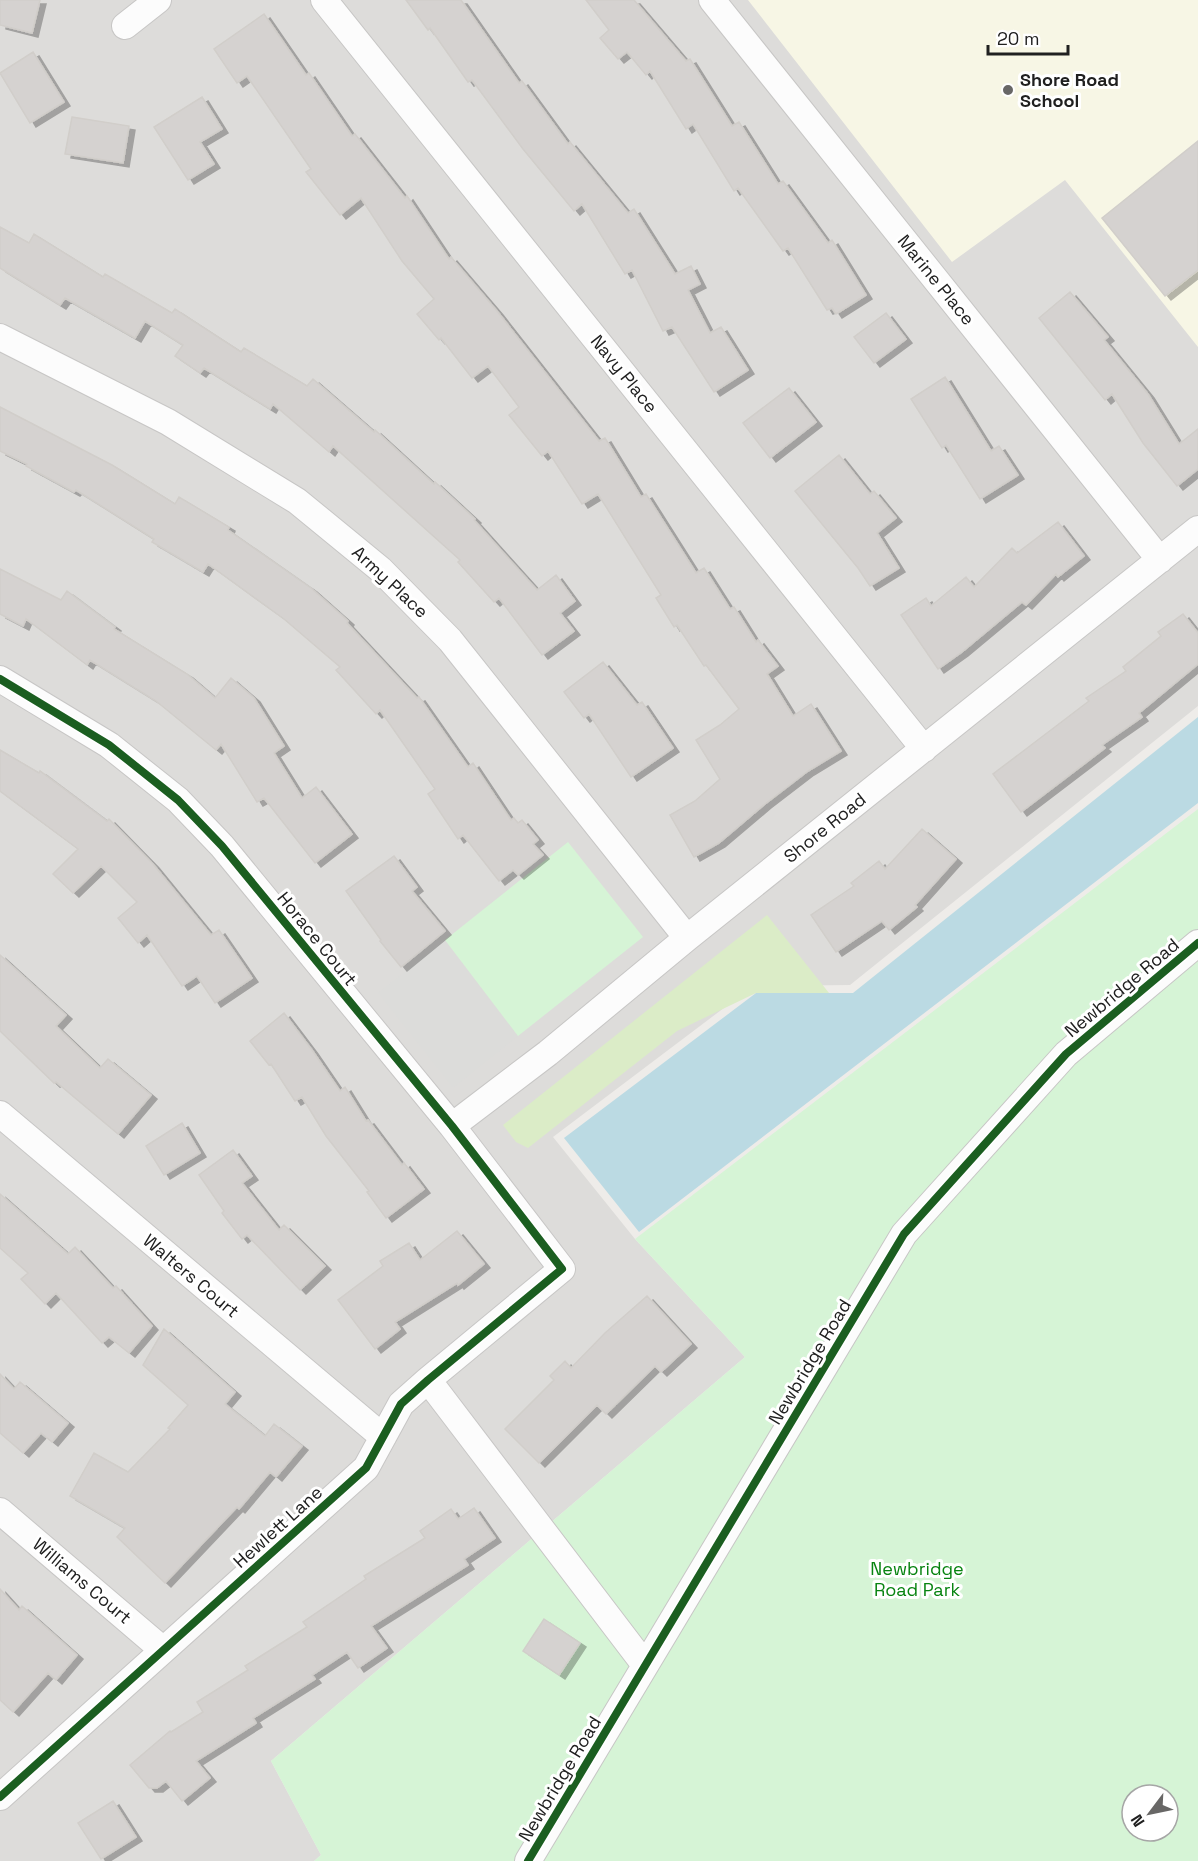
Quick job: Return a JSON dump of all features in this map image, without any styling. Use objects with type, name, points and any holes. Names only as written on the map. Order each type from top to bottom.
[{"type":"street","points":[[125,26],[158,0]]},
{"type":"street","name":"Navy Place","points":[[324,0],[924,749]]},
{"type":"street","name":"Marine Place","points":[[712,0],[1160,560]]},
{"type":"street","name":"Army Place","points":[[0,337],[178,428],[297,501],[380,569],[450,640],[687,938]]},
{"type":"street","name":"Shore Road","points":[[452,1126],[548,1053],[687,938],[1198,529]]},
{"type":"street","name":"Horace Court","points":[[0,679],[109,745],[178,800],[222,846],[452,1126],[562,1269]]},
{"type":"street","name":"Newbridge Road","points":[[528,1861],[904,1234],[1066,1054],[1198,943]]},
{"type":"street","name":"Walters Court","points":[[0,1114],[383,1437]]},
{"type":"street","name":"Hewlett Lane","points":[[0,1797],[366,1468],[401,1404],[562,1269]]},
{"type":"street","points":[[428,1380],[645,1665]]},
{"type":"street","name":"Williams Court","points":[[0,1511],[164,1650]]},
{"type":"shaded area","points":[[0,0],[1198,0],[1198,706],[850,985],[753,986],[553,1137],[635,1239],[745,1357],[271,1761],[321,1855],[314,1861],[0,1861]]},
{"type":"shaded area","name":"Shore Road School","points":[[748,0],[1198,0],[1198,347],[1065,180],[952,262]]},
{"type":"shaded area","points":[[445,940],[518,1036],[453,1088],[378,993]]},
{"type":"green space","name":"Newbridge Road Park","points":[[1198,809],[1198,1861],[314,1861],[321,1855],[271,1761],[745,1357],[635,1239]]},
{"type":"green space","points":[[568,842],[643,937],[518,1036],[445,940]]},
{"type":"green space","points":[[767,915],[829,993],[756,993],[677,1031],[528,1148],[516,1142],[503,1125]]},
{"type":"water","points":[[1198,717],[1198,803],[639,1232],[564,1138],[756,993],[853,993]]},
{"type":"building","points":[[0,0],[40,0],[32,33],[0,25]]},
{"type":"building","points":[[406,0],[461,0],[519,83],[522,81],[568,144],[570,142],[628,213],[634,209],[675,274],[691,266],[700,284],[688,290],[710,333],[721,327],[748,370],[714,392],[672,327],[663,331],[632,270],[625,274],[582,204],[574,211],[523,149],[472,80],[468,82],[430,28],[428,30]]},
{"type":"building","points":[[586,0],[634,0],[686,61],[690,59],[732,126],[739,122],[778,184],[783,181],[828,243],[832,240],[866,295],[836,314],[832,308],[827,310],[788,248],[783,251],[738,188],[734,191],[693,124],[686,129],[650,71],[646,75],[627,52],[618,59],[600,38],[609,30]]},
{"type":"building","points":[[264,14],[306,75],[309,73],[352,136],[355,134],[405,198],[407,196],[449,259],[451,257],[497,311],[599,441],[605,438],[641,497],[646,494],[696,573],[704,568],[730,609],[734,607],[756,642],[758,640],[778,666],[767,674],[793,716],[811,704],[841,751],[808,771],[719,843],[694,857],[670,815],[695,801],[720,779],[696,740],[720,725],[739,709],[706,665],[704,666],[677,625],[674,627],[656,598],[661,595],[598,494],[582,504],[548,451],[542,456],[509,415],[519,407],[488,366],[472,378],[441,338],[439,340],[417,314],[434,299],[402,261],[361,198],[340,215],[306,172],[311,169],[247,76],[237,83],[214,49]]},
{"type":"building","points":[[33,52],[64,102],[30,123],[0,73]]},
{"type":"building","points":[[202,97],[222,129],[200,142],[214,164],[188,180],[154,127]]},
{"type":"building","points":[[72,117],[129,126],[123,163],[65,154]]},
{"type":"building","points":[[1198,141],[1198,270],[1165,296],[1102,218]]},
{"type":"building","points":[[0,227],[29,243],[34,234],[103,277],[105,274],[172,313],[175,309],[241,352],[244,348],[307,386],[313,379],[374,432],[375,430],[475,519],[537,590],[556,575],[575,601],[560,613],[574,631],[542,655],[499,598],[494,602],[458,562],[460,560],[333,446],[329,452],[273,404],[270,409],[204,368],[200,373],[175,356],[183,345],[145,321],[135,338],[65,298],[60,305],[0,268]]},
{"type":"building","points":[[1070,292],[1108,337],[1104,340],[1148,394],[1179,444],[1198,429],[1198,469],[1177,486],[1143,443],[1112,394],[1105,400],[1039,318]]},
{"type":"building","points":[[886,313],[906,339],[874,363],[854,337]]},
{"type":"building","points":[[945,377],[991,451],[999,446],[1018,475],[980,499],[946,445],[942,448],[911,399]]},
{"type":"building","points":[[789,388],[816,422],[770,458],[743,423]]},
{"type":"building","points":[[0,407],[112,465],[175,504],[179,497],[229,527],[228,530],[311,588],[348,621],[347,623],[417,698],[419,697],[468,767],[473,763],[511,820],[514,818],[518,823],[522,820],[538,840],[533,844],[543,855],[518,875],[513,870],[499,881],[463,835],[458,839],[428,794],[435,789],[380,710],[376,714],[336,670],[340,667],[284,619],[208,564],[203,572],[152,542],[154,539],[76,490],[74,492],[0,451]]},
{"type":"building","points":[[839,455],[870,494],[874,491],[896,518],[877,533],[899,568],[870,586],[795,491]]},
{"type":"building","points":[[1058,522],[1084,556],[1058,577],[1056,574],[1026,605],[1022,602],[938,669],[901,615],[926,598],[931,606],[966,577],[974,587],[1012,548],[1017,553]]},
{"type":"building","points":[[0,569],[61,600],[67,591],[115,627],[114,629],[187,674],[215,698],[231,678],[254,698],[284,746],[274,753],[302,798],[316,787],[352,834],[315,863],[264,798],[257,802],[221,744],[216,750],[156,701],[90,660],[87,665],[26,619],[23,626],[0,614]]},
{"type":"building","points":[[1183,614],[1198,633],[1198,664],[1139,713],[1142,717],[1102,745],[1105,748],[1021,812],[993,774],[1089,701],[1086,698],[1126,671],[1123,667],[1161,636],[1158,632]]},
{"type":"building","points":[[603,662],[637,705],[642,702],[673,748],[631,777],[589,714],[584,718],[564,692]]},
{"type":"building","points":[[0,750],[39,773],[40,771],[107,821],[109,819],[153,864],[211,935],[219,930],[252,978],[215,1003],[197,976],[182,986],[147,935],[138,943],[118,918],[137,902],[101,866],[73,893],[53,874],[78,849],[0,791]]},
{"type":"building","points":[[922,829],[956,859],[915,905],[917,907],[889,930],[882,921],[836,952],[811,915],[854,886],[851,883],[879,861],[885,869]]},
{"type":"building","points":[[394,856],[417,887],[412,891],[445,931],[401,967],[346,891]]},
{"type":"building","points":[[0,955],[66,1015],[56,1026],[100,1068],[108,1059],[151,1095],[118,1134],[56,1082],[54,1083],[0,1031]]},
{"type":"building","points":[[284,1013],[340,1091],[345,1087],[366,1121],[368,1120],[402,1165],[404,1163],[424,1189],[386,1218],[367,1192],[369,1191],[326,1136],[302,1097],[295,1101],[271,1064],[269,1065],[250,1041]]},
{"type":"building","points":[[182,1123],[200,1153],[164,1175],[146,1146]]},
{"type":"building","points":[[233,1150],[252,1176],[242,1183],[279,1230],[284,1225],[325,1266],[300,1290],[247,1235],[242,1239],[222,1213],[224,1211],[199,1175]]},
{"type":"building","points":[[0,1194],[68,1254],[75,1247],[113,1288],[116,1286],[152,1326],[129,1353],[109,1337],[102,1343],[56,1293],[45,1304],[21,1279],[28,1273],[0,1248]]},
{"type":"building","points":[[457,1231],[484,1264],[458,1285],[457,1283],[395,1322],[400,1329],[375,1349],[338,1300],[383,1266],[380,1261],[409,1243],[420,1260]]},
{"type":"building","points":[[647,1296],[691,1344],[661,1372],[655,1366],[606,1414],[597,1405],[539,1463],[505,1429],[554,1380],[550,1376],[565,1361],[571,1368],[605,1333]]},
{"type":"building","points":[[164,1329],[235,1392],[225,1404],[265,1436],[274,1424],[302,1446],[276,1477],[270,1472],[239,1509],[237,1507],[165,1583],[117,1537],[125,1528],[70,1496],[94,1453],[128,1472],[170,1429],[168,1428],[188,1405],[143,1365]]},
{"type":"building","points":[[0,1374],[14,1389],[20,1382],[68,1423],[52,1442],[41,1433],[23,1453],[0,1433]]},
{"type":"building","points":[[474,1508],[495,1538],[464,1559],[468,1565],[371,1626],[387,1648],[358,1668],[347,1652],[312,1675],[315,1679],[253,1718],[256,1723],[196,1761],[210,1778],[182,1801],[166,1781],[157,1788],[149,1788],[130,1765],[170,1731],[203,1712],[197,1702],[248,1670],[245,1666],[307,1627],[303,1622],[366,1579],[364,1576],[425,1538],[420,1531],[451,1509],[458,1519]]},
{"type":"building","points":[[0,1589],[19,1610],[22,1606],[77,1655],[56,1680],[48,1673],[13,1712],[0,1700]]},
{"type":"building","points":[[544,1619],[580,1643],[559,1675],[523,1651]]},
{"type":"building","points":[[113,1801],[136,1837],[101,1859],[78,1823]]},
{"type":"cycle path","points":[[0,679],[109,745],[178,800],[222,846],[452,1126],[562,1269],[401,1404],[366,1468],[0,1797]]},
{"type":"cycle path","points":[[528,1861],[904,1234],[1066,1054],[1198,943]]},
{"type":"place","name":"Shore Road School","points":[[1008,90]]}]
